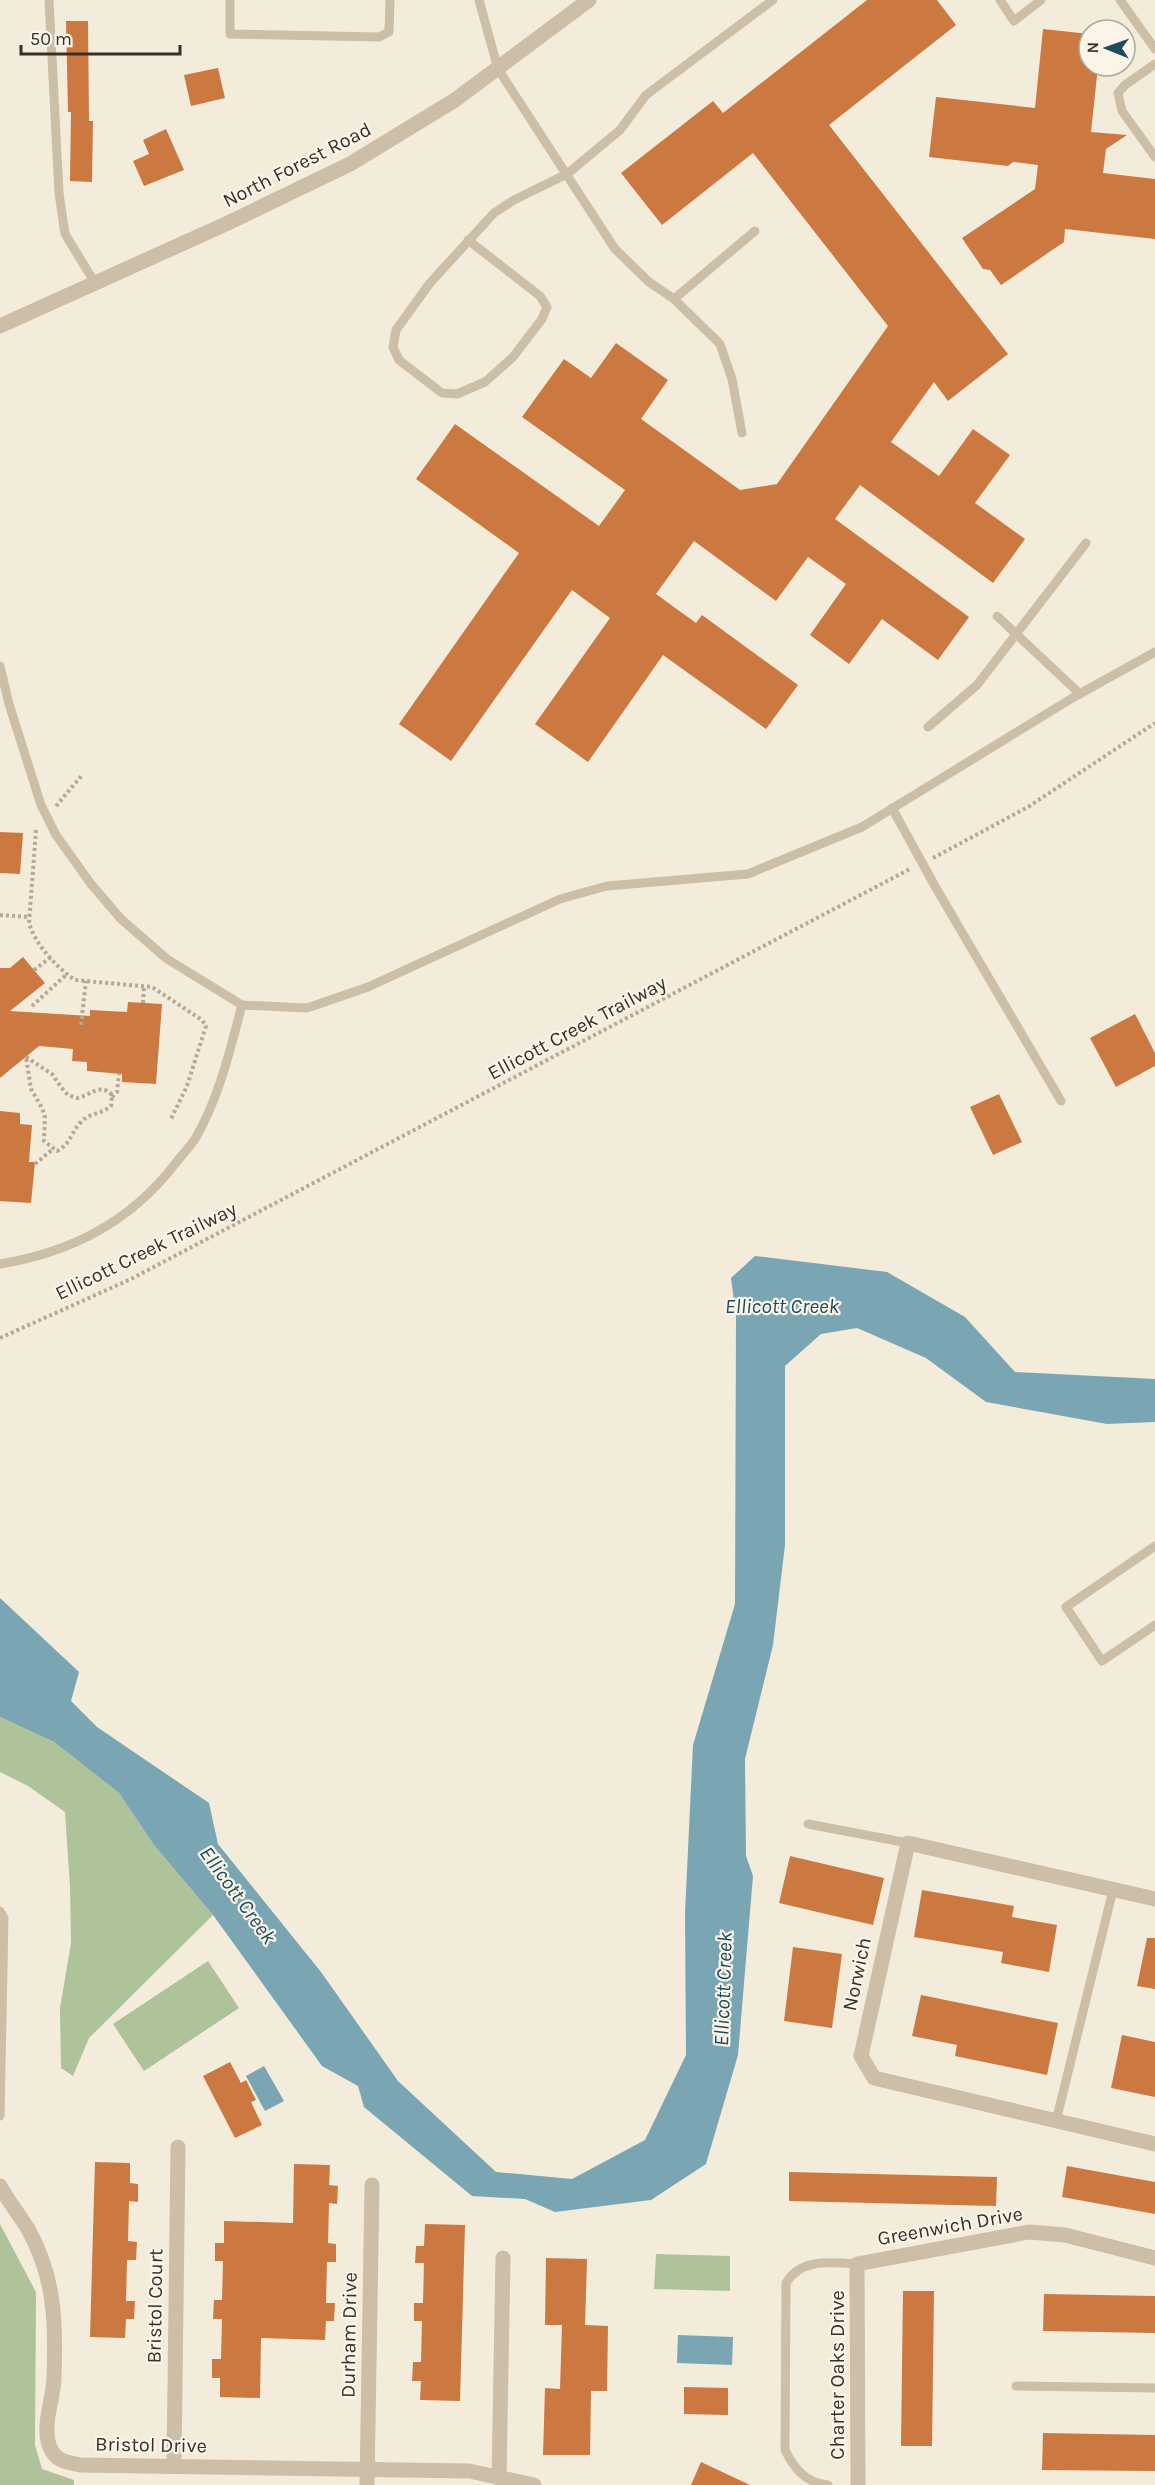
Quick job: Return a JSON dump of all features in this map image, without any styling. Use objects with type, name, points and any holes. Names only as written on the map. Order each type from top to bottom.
[{"type":"street","name":"North Forest Road","points":[[0,326],[256,210],[388,142],[498,69],[589,0]]},
{"type":"street","points":[[908,1843],[1155,1899]]},
{"type":"street","name":"Norwich","points":[[908,1843],[861,2056],[874,2078],[1155,2144]]},
{"type":"street","name":"Bristol Court","points":[[174,2466],[178,2147]]},
{"type":"street","name":"Durham Drive","points":[[367,2477],[372,2185]]},
{"type":"street","name":"Bristol Drive","points":[[0,2186],[27,2228],[47,2271],[55,2319],[54,2381],[48,2419],[48,2442],[53,2455],[61,2462],[81,2465],[174,2466],[367,2477],[469,2471],[534,2485]]},
{"type":"street","name":"Greenwich Drive","points":[[857,2264],[1029,2232],[1065,2235],[1155,2258]]},
{"type":"street","points":[[498,2478],[503,2258]]},
{"type":"street","name":"Charter Oaks Drive","points":[[857,2264],[858,2485]]},
{"type":"lane","points":[[49,0],[59,193],[65,234],[95,283]]},
{"type":"lane","points":[[230,0],[230,34],[379,36],[389,32],[390,0]]},
{"type":"lane","points":[[479,0],[498,69],[615,249],[649,282],[674,299],[720,344],[732,379],[742,433]]},
{"type":"lane","points":[[468,240],[540,296],[547,307],[542,319],[513,357],[485,382],[457,394],[442,393],[399,360],[393,347],[396,330],[430,283],[468,240],[494,213],[514,200],[567,174],[620,130],[646,95],[773,0]]},
{"type":"lane","points":[[1000,0],[1014,21],[1041,0]]},
{"type":"lane","points":[[1120,0],[1155,49]]},
{"type":"lane","points":[[1155,64],[1125,85],[1118,93],[1122,111],[1155,157]]},
{"type":"lane","points":[[674,299],[755,231]]},
{"type":"lane","points":[[928,727],[978,685],[1086,543]]},
{"type":"lane","points":[[997,616],[1080,694]]},
{"type":"lane","points":[[0,666],[4,705],[41,805],[56,835],[91,884],[121,919],[167,958],[242,1005],[307,1008],[368,987],[560,899],[607,886],[748,874],[862,827],[1080,694],[1155,652]]},
{"type":"lane","points":[[892,808],[1061,1101]]},
{"type":"lane","points":[[0,1264],[24,1260],[77,1242],[110,1225],[141,1204],[194,1139],[222,1079],[242,1005]]},
{"type":"lane","points":[[1155,1546],[1065,1607],[1102,1661],[1155,1625]]},
{"type":"lane","points":[[808,1824],[908,1843]]},
{"type":"lane","points":[[1056,2121],[1113,1890]]},
{"type":"lane","points":[[0,1911],[4,1918],[0,2116]]},
{"type":"lane","points":[[828,2485],[822,2485],[795,2471],[785,2450],[786,2283],[793,2272],[813,2263],[857,2264]]},
{"type":"lane","points":[[1016,2386],[1155,2388]]},
{"type":"path","name":"Ellicott Creek Trailway","points":[[0,1338],[131,1279],[923,863],[1028,807],[1155,723]]},
{"type":"path","points":[[83,774],[36,831],[29,917],[32,934],[66,974],[75,980],[152,987],[202,1020],[206,1026],[187,1086],[170,1121]]},
{"type":"path","points":[[0,915],[29,917]]},
{"type":"path","points":[[34,970],[51,957]]},
{"type":"path","points":[[32,1006],[66,974]]},
{"type":"path","points":[[81,1025],[86,981]]},
{"type":"path","points":[[143,1003],[144,986]]},
{"type":"path","points":[[112,1098],[107,1090],[101,1088],[86,1097],[77,1098],[68,1095],[52,1074],[26,1057],[31,1089],[45,1117],[44,1141],[57,1151],[65,1147],[86,1117],[105,1112],[111,1106],[112,1098],[117,1092],[119,1074]]},
{"type":"path","points":[[35,1164],[53,1149]]},
{"type":"green space","points":[[0,1717],[54,1742],[119,1793],[154,1845],[213,1915],[89,2038],[73,2076],[61,2068],[60,2008],[71,1943],[65,1812],[28,1786],[0,1772]]},
{"type":"green space","points":[[208,1961],[239,2008],[144,2071],[113,2024]]},
{"type":"green space","points":[[0,2224],[36,2292],[35,2445],[42,2469],[74,2480],[74,2485],[0,2485]]},
{"type":"green space","points":[[656,2254],[730,2256],[730,2291],[654,2289]]},
{"type":"water","name":"Ellicott Creek","points":[[755,1256],[887,1272],[965,1317],[1015,1372],[1155,1379],[1155,1422],[1107,1424],[986,1402],[926,1358],[857,1328],[821,1334],[785,1366],[785,1545],[773,1645],[745,1759],[746,1856],[753,1876],[738,2055],[706,2164],[651,2200],[555,2212],[525,2199],[472,2196],[364,2107],[358,2086],[322,2066],[213,1915],[154,1845],[119,1793],[54,1742],[0,1717],[0,1598],[79,1672],[71,1701],[97,1727],[209,1803],[218,1844],[321,1972],[398,2081],[496,2172],[572,2179],[645,2140],[686,2055],[685,1913],[693,1745],[735,1604],[736,1316],[731,1278]]},
{"type":"water","points":[[264,2066],[284,2101],[265,2111],[246,2076]]},
{"type":"water","points":[[678,2335],[733,2337],[732,2365],[677,2363]]},
{"type":"building","points":[[867,0],[937,0],[956,25],[829,125],[1008,354],[948,401],[934,382],[891,442],[939,476],[973,429],[1010,455],[975,503],[1025,539],[993,583],[860,485],[835,519],[969,617],[938,660],[882,619],[849,664],[810,635],[846,584],[808,557],[776,601],[694,541],[656,594],[696,623],[702,615],[798,685],[766,729],[663,655],[588,762],[535,724],[610,618],[572,590],[451,761],[399,724],[519,553],[416,479],[455,424],[599,526],[625,490],[522,417],[564,359],[591,378],[616,343],[668,380],[641,419],[740,490],[777,484],[888,326],[753,153],[662,225],[621,173],[713,101],[723,113]]},
{"type":"building","points":[[66,21],[88,21],[89,121],[93,121],[92,182],[70,181],[71,112],[68,112]]},
{"type":"building","points":[[1043,29],[1077,33],[1077,78],[1097,78],[1091,132],[1127,135],[1106,149],[1103,173],[1155,179],[1155,239],[1065,229],[1064,242],[1001,285],[990,270],[983,269],[962,238],[1035,189],[1038,165],[1013,162],[1008,166],[929,157],[936,97],[1035,108]]},
{"type":"building","points":[[218,68],[225,98],[191,106],[184,75]]},
{"type":"building","points":[[166,129],[184,170],[144,186],[133,161],[149,154],[143,140]]},
{"type":"building","points":[[0,832],[23,833],[20,874],[0,873]]},
{"type":"building","points":[[23,957],[45,983],[10,1011],[90,1016],[90,1010],[127,1012],[128,1002],[162,1004],[156,1084],[122,1082],[122,1074],[87,1071],[87,1062],[72,1061],[73,1049],[39,1046],[0,1078],[0,968],[10,968]]},
{"type":"building","points":[[1135,1014],[1155,1053],[1155,1066],[1116,1087],[1090,1038]]},
{"type":"building","points":[[999,1094],[1022,1142],[993,1155],[970,1107]]},
{"type":"building","points":[[0,1111],[20,1113],[20,1124],[32,1125],[29,1162],[35,1162],[31,1203],[0,1201]]},
{"type":"building","points":[[790,1856],[884,1878],[873,1925],[779,1903]]},
{"type":"building","points":[[922,1890],[1014,1906],[1012,1917],[1057,1925],[1049,1972],[1001,1963],[1003,1952],[914,1937]]},
{"type":"building","points":[[1147,1938],[1155,1938],[1155,1989],[1137,1986]]},
{"type":"building","points":[[793,1947],[842,1954],[832,2028],[784,2021]]},
{"type":"building","points":[[921,1995],[1058,2023],[1047,2075],[955,2056],[957,2045],[912,2036]]},
{"type":"building","points":[[1122,2035],[1155,2042],[1155,2097],[1111,2088]]},
{"type":"building","points":[[230,2062],[241,2083],[246,2080],[256,2100],[251,2102],[262,2125],[235,2138],[203,2076]]},
{"type":"building","points":[[95,2162],[130,2163],[130,2183],[138,2184],[138,2202],[129,2201],[128,2241],[137,2242],[136,2260],[127,2260],[126,2301],[135,2301],[134,2319],[126,2319],[125,2338],[90,2337]]},
{"type":"building","points":[[294,2164],[330,2165],[329,2185],[338,2186],[337,2204],[329,2203],[328,2243],[336,2244],[336,2262],[327,2262],[326,2303],[335,2303],[334,2321],[326,2321],[325,2340],[261,2338],[260,2398],[220,2397],[220,2378],[212,2378],[212,2359],[221,2359],[222,2319],[213,2319],[214,2300],[222,2300],[223,2261],[215,2261],[215,2243],[224,2243],[224,2221],[293,2223]]},
{"type":"building","points":[[1067,2166],[1155,2182],[1155,2214],[1062,2197]]},
{"type":"building","points":[[789,2172],[997,2177],[996,2206],[789,2201]]},
{"type":"building","points":[[425,2224],[465,2225],[460,2401],[420,2400],[421,2381],[412,2381],[413,2362],[421,2362],[422,2321],[414,2321],[414,2303],[423,2303],[424,2263],[415,2263],[416,2246],[424,2246]]},
{"type":"building","points":[[546,2258],[587,2259],[585,2325],[608,2326],[607,2391],[591,2391],[590,2455],[543,2455],[545,2388],[560,2389],[562,2325],[545,2325]]},
{"type":"building","points":[[903,2291],[934,2291],[932,2446],[901,2446]]},
{"type":"building","points":[[1044,2294],[1155,2296],[1155,2333],[1043,2331]]},
{"type":"building","points":[[684,2387],[728,2388],[728,2415],[684,2414]]},
{"type":"building","points":[[1043,2433],[1155,2435],[1155,2471],[1042,2470]]},
{"type":"building","points":[[701,2462],[750,2485],[691,2485]]}]
